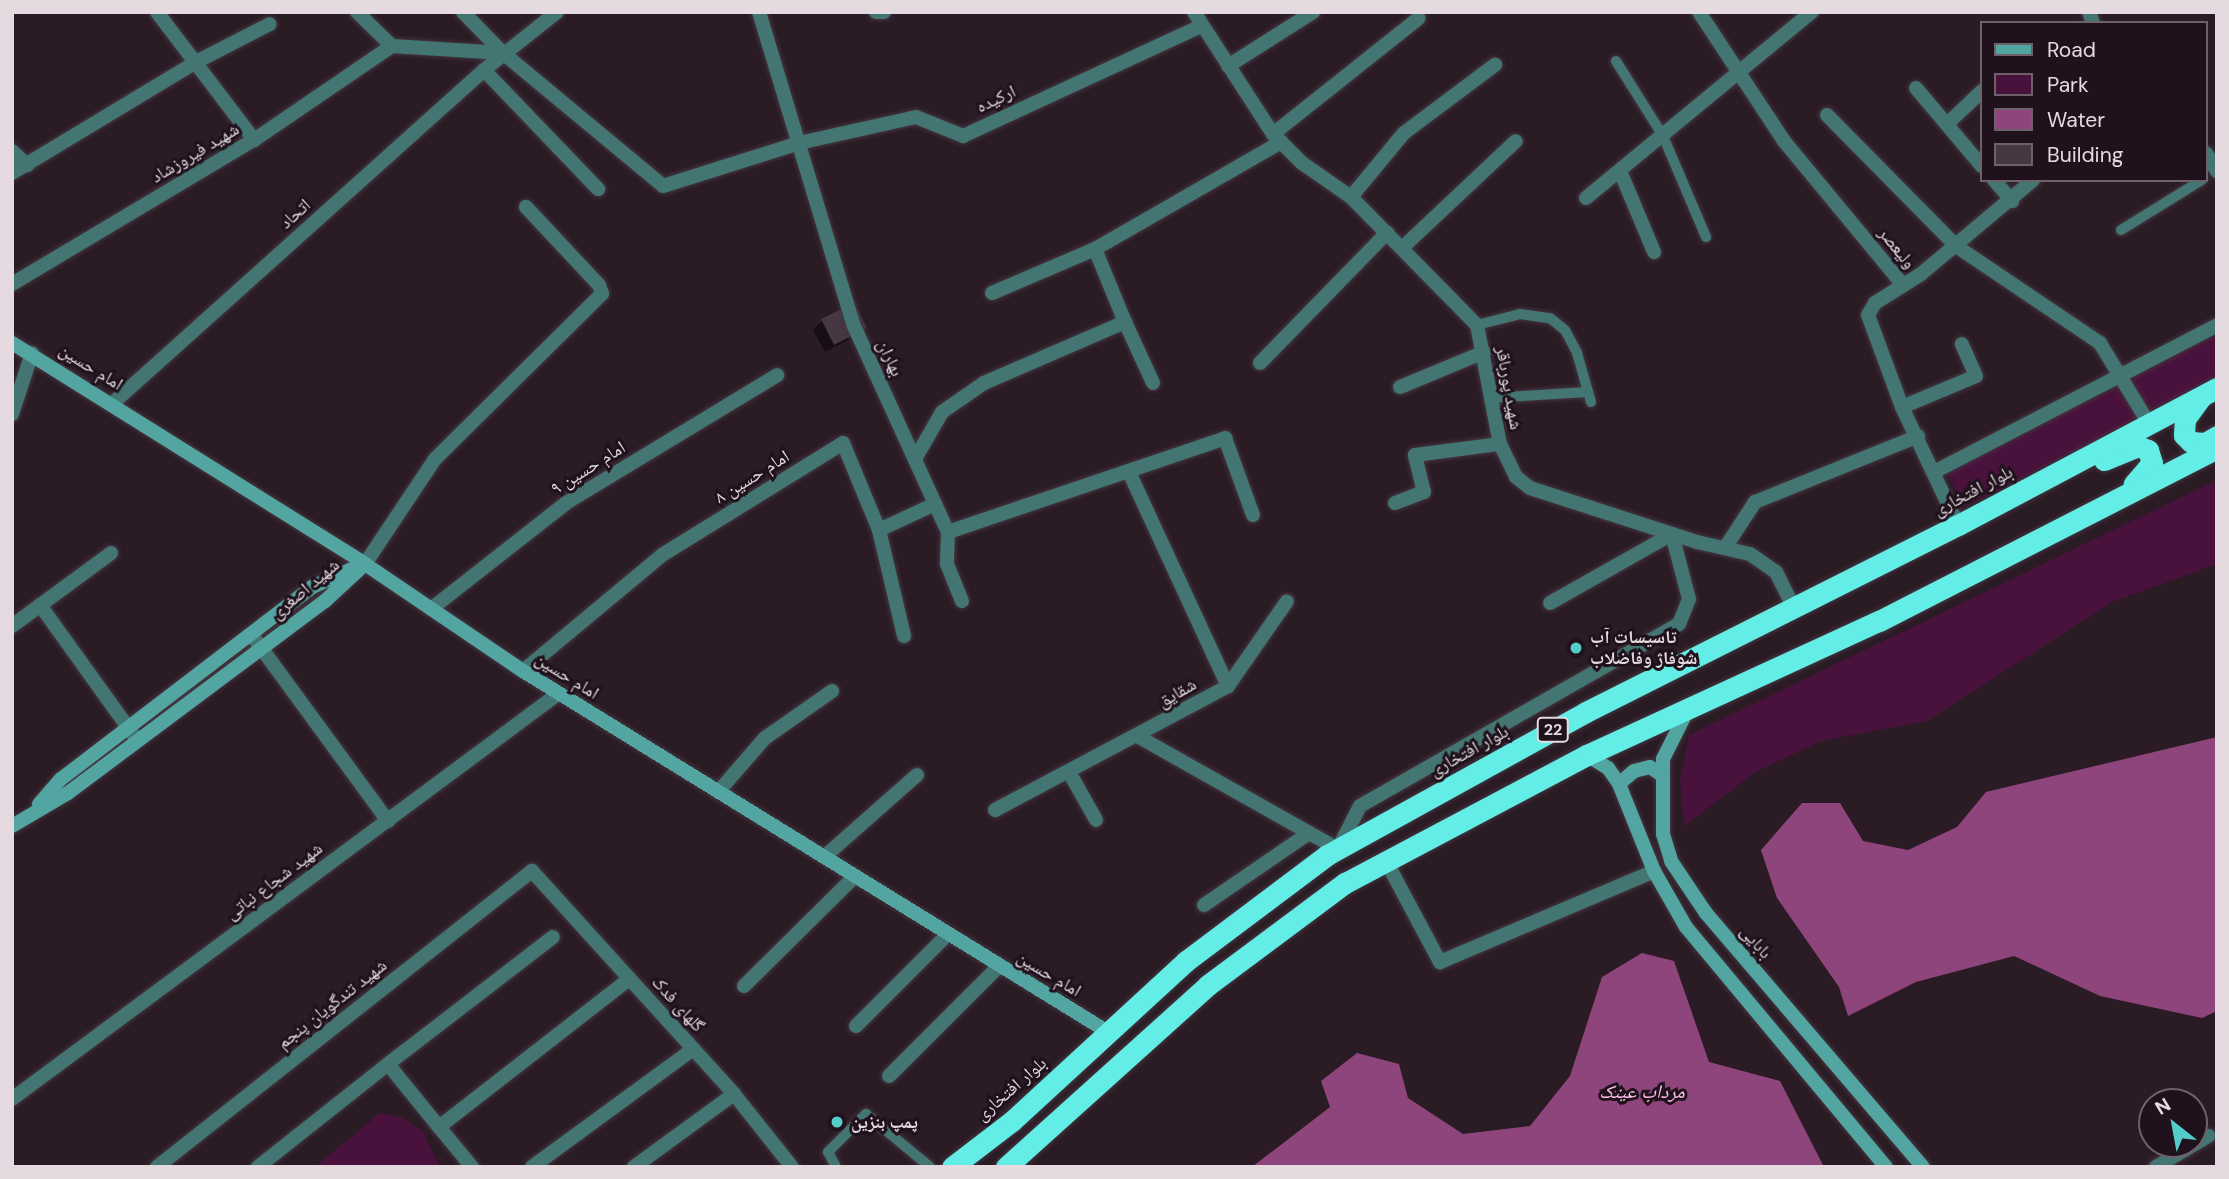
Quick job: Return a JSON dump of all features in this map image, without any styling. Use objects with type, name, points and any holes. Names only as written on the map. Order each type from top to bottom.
[{"type":"highway","name":"بلوار افتخاری","points":[[952,1167],[1012,1121],[1186,961],[1338,849],[1586,712],[1958,526],[2148,422],[2210,392]]},
{"type":"highway","points":[[2210,392],[2185,419],[2184,435],[2191,442],[2205,443],[2217,436]]},
{"type":"highway","points":[[2050,476],[2138,446],[2148,450],[2152,463],[2148,472],[2106,503]]},
{"type":"highway","name":"22","points":[[1006,1167],[1208,985],[1345,883],[1587,755],[1879,621],[2217,448]]},
{"type":"street","points":[[157,12],[194,63],[219,89],[254,140]]},
{"type":"street","points":[[357,12],[392,46],[503,53]]},
{"type":"street","points":[[463,12],[503,53]]},
{"type":"street","name":"اتحاد","points":[[113,403],[503,53],[557,12]]},
{"type":"street","name":"بهاران","points":[[759,12],[854,326],[948,532]]},
{"type":"street","name":"شهید پورباقر","points":[[1194,12],[1278,138],[1351,197],[1477,325],[1500,444],[1516,477],[1530,488],[1672,534],[1751,554],[1776,572],[1794,608]]},
{"type":"street","points":[[1228,65],[1313,12]]},
{"type":"street","name":"ولیعصر","points":[[1699,12],[1784,141],[1903,285],[1875,303],[1868,315],[1902,407],[1918,436],[1958,526]]},
{"type":"street","points":[[1587,198],[1812,12]]},
{"type":"street","points":[[992,293],[1095,250],[1278,138],[1419,18]]},
{"type":"street","points":[[12,173],[194,63],[270,23]]},
{"type":"street","name":"ارکیده","points":[[503,53],[663,186],[799,143],[916,117],[963,136],[1201,26]]},
{"type":"street","name":"شهید فیروزشاد","points":[[12,284],[254,140],[392,46]]},
{"type":"street","points":[[1351,197],[1404,133],[1495,65]]},
{"type":"street","points":[[484,70],[598,189]]},
{"type":"street","points":[[1916,89],[1980,164]]},
{"type":"street","points":[[1947,124],[1980,93]]},
{"type":"street","points":[[1827,115],[1956,246],[2101,343],[2148,422]]},
{"type":"street","points":[[1402,248],[1516,141]]},
{"type":"street","points":[[12,151],[27,165]]},
{"type":"street","points":[[1620,171],[1654,253]]},
{"type":"street","points":[[1996,182],[2012,201]]},
{"type":"street","points":[[1903,285],[2012,201],[2031,182]]},
{"type":"street","points":[[365,564],[435,459],[584,307],[602,294],[599,285],[526,207]]},
{"type":"street","points":[[1260,363],[1387,233]]},
{"type":"street","points":[[1095,250],[1153,383]]},
{"type":"street","points":[[915,459],[942,412],[984,383],[1125,322]]},
{"type":"street","points":[[1934,472],[2217,325]]},
{"type":"street","name":"امام حسین","points":[[12,342],[113,403],[365,564],[523,671],[1108,1032]]},
{"type":"street","points":[[1902,407],[1976,376],[1962,344]]},
{"type":"street","points":[[1400,387],[1484,352]]},
{"type":"street","points":[[12,414],[32,353]]},
{"type":"street","name":"امام حسین ۹","points":[[431,609],[566,503],[777,375]]},
{"type":"street","points":[[1725,548],[1755,502],[1918,436]]},
{"type":"street","points":[[962,601],[947,564],[948,532],[1225,438],[1253,515]]},
{"type":"street","name":"امام حسین ۸","points":[[523,671],[662,555],[843,443],[879,530],[904,636]]},
{"type":"street","points":[[1395,503],[1424,492],[1415,455],[1500,444]]},
{"type":"street","points":[[1129,472],[1227,686]]},
{"type":"street","points":[[879,530],[935,504]]},
{"type":"street","points":[[1139,737],[1338,849],[1360,806],[1679,624],[1689,598],[1672,534],[1550,603]]},
{"type":"street","points":[[12,626],[111,554]]},
{"type":"street","name":"شهید اصغری","points":[[12,826],[33,810],[61,779],[312,587],[365,564]]},
{"type":"street","name":"شهید اصغری","points":[[33,810],[68,793],[261,650],[365,564]]},
{"type":"street","points":[[1227,686],[1287,601]]},
{"type":"street","points":[[40,605],[138,741]]},
{"type":"street","points":[[251,634],[388,821]]},
{"type":"street","name":"شقایق","points":[[995,810],[1139,737],[1227,686]]},
{"type":"street","points":[[718,792],[765,738],[832,691]]},
{"type":"street","name":"شهید شجاع نباتی","points":[[12,1099],[559,693]]},
{"type":"street","name":"بابایی","points":[[1689,707],[1663,759],[1662,775],[1663,834],[1687,890],[1923,1167]]},
{"type":"street","points":[[1587,755],[1608,768],[1619,784],[1654,871],[1686,927],[1886,1167]]},
{"type":"street","points":[[1619,784],[1650,767],[1662,775]]},
{"type":"street","points":[[1069,772],[1096,820]]},
{"type":"street","points":[[824,857],[917,775]]},
{"type":"street","points":[[1204,905],[1309,833]]},
{"type":"street","points":[[1386,861],[1440,962],[1654,871]]},
{"type":"street","name":"گلهای فدک","points":[[532,872],[734,1094],[792,1167]]},
{"type":"street","name":"شهید تندگویان پنجم","points":[[157,1167],[532,872]]},
{"type":"street","points":[[744,986],[855,876]]},
{"type":"street","points":[[856,1026],[948,934]]},
{"type":"street","points":[[258,1167],[553,937]]},
{"type":"street","points":[[889,1076],[999,966]]},
{"type":"street","points":[[439,1127],[629,979]]},
{"type":"street","points":[[532,1167],[693,1049]]},
{"type":"street","points":[[388,1064],[472,1167]]},
{"type":"street","points":[[634,1167],[734,1094]]},
{"type":"street","points":[[2156,1167],[2171,1158]]},
{"type":"lane","points":[[1616,61],[1662,136],[1706,237]]},
{"type":"lane","points":[[2121,230],[2199,182]]},
{"type":"lane","points":[[1477,325],[1520,314],[1550,318],[1565,330],[1577,352],[1590,397],[1489,398]]},
{"type":"lane","points":[[836,1167],[828,1152],[866,1114],[930,1167]]},
{"type":"green space","points":[[2217,326],[2217,381],[1964,506],[1946,472]]},
{"type":"green space","points":[[2217,480],[2217,564],[2112,602],[1927,721],[1821,741],[1754,773],[1684,826],[1680,782],[1689,735]]},
{"type":"green space","points":[[380,1113],[403,1118],[423,1132],[440,1167],[315,1167]]},
{"type":"water","points":[[2217,737],[2217,1011],[2202,1018],[2100,996],[2014,956],[1916,982],[1848,1016],[1839,987],[1777,898],[1761,850],[1802,803],[1840,803],[1863,841],[1908,850],[1957,827],[1986,792]]},
{"type":"water","name":"مرداب عینک","points":[[1642,953],[1674,961],[1709,1062],[1780,1081],[1824,1167],[1252,1167],[1330,1107],[1321,1081],[1357,1053],[1399,1064],[1408,1098],[1463,1134],[1530,1126],[1570,1076],[1602,977]]},
{"type":"building","points":[[854,303],[867,328],[834,345],[821,319]]},
{"type":"place","name":"تاسیسات آب شوفاژ وفاضلاب","points":[[1576,648]]},
{"type":"place","name":"پمپ بنزین","points":[[837,1122]]}]
